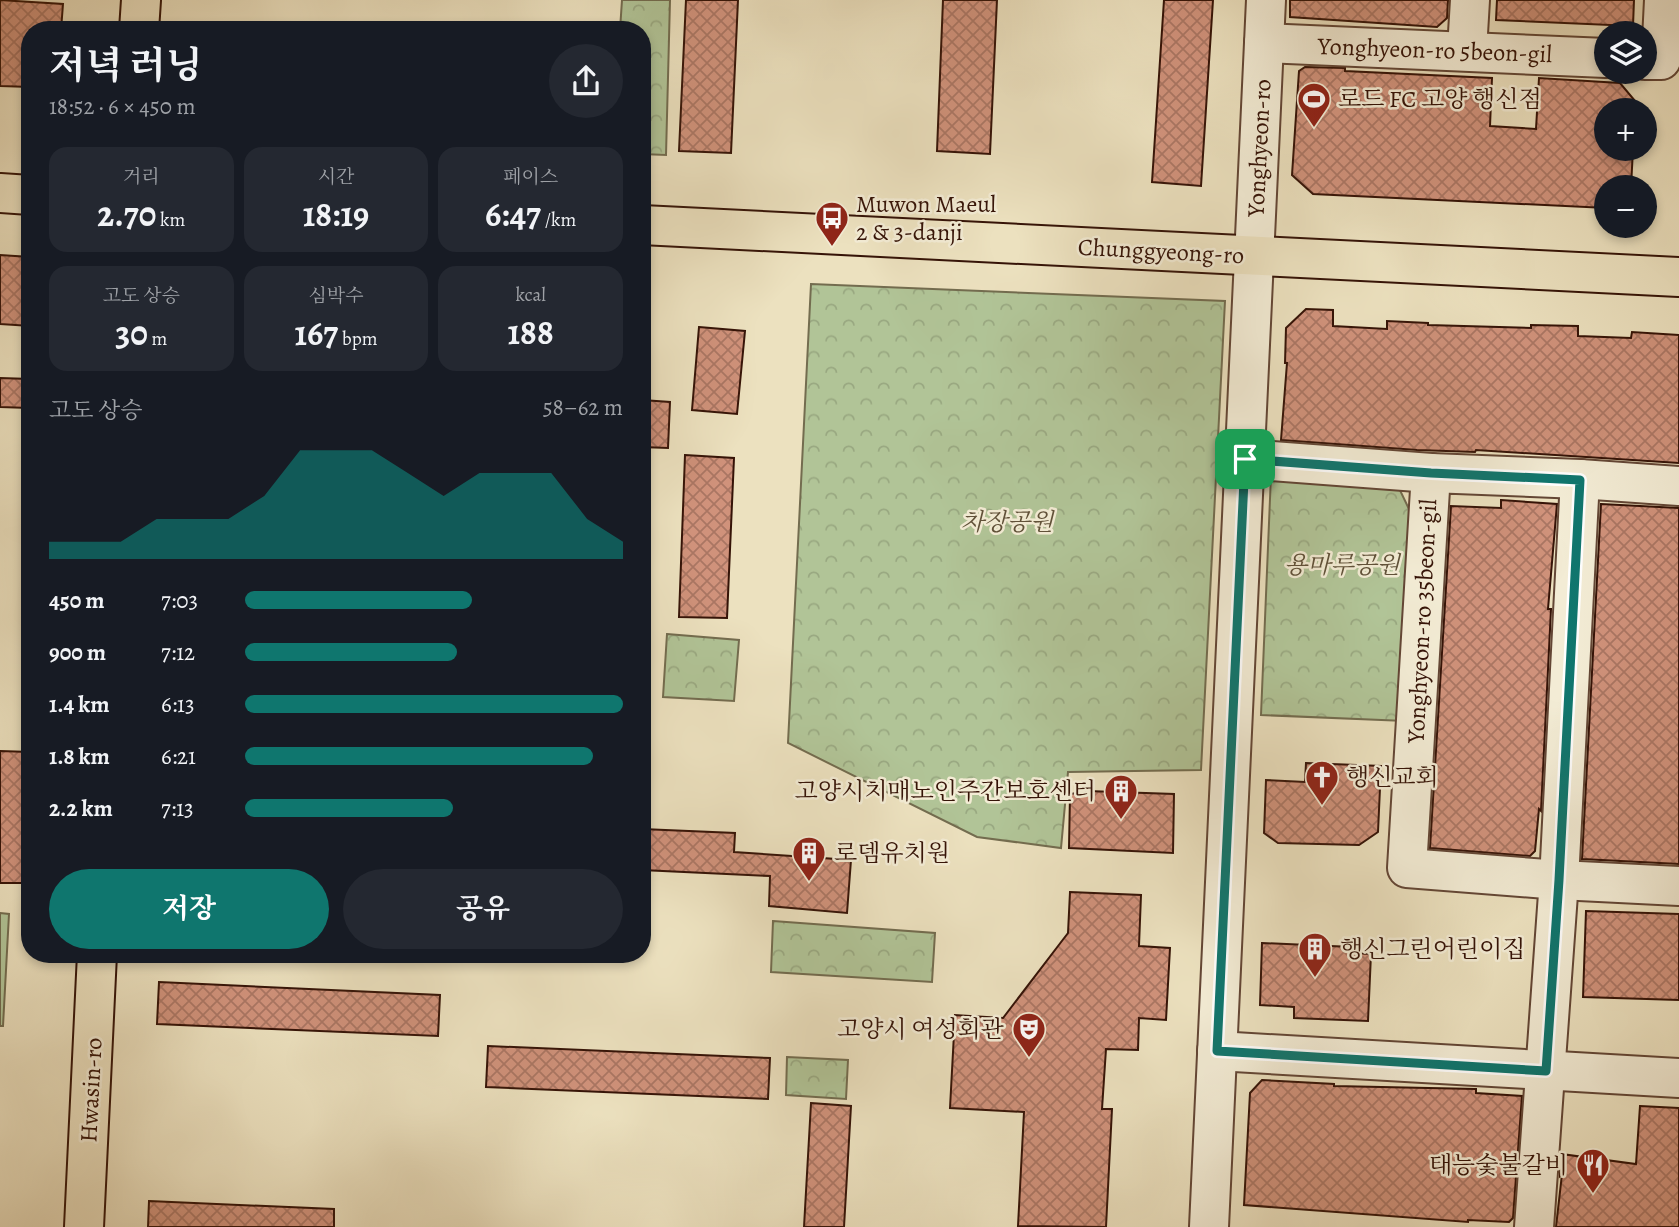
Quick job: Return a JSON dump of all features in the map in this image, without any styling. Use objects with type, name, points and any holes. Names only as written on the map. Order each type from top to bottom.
[{"type":"main road","points":[[140,21],[141,0]]},
{"type":"main road","points":[[0,193],[21,194]]},
{"type":"main road","name":"Chunggyeong-ro","points":[[651,225],[1679,277]]},
{"type":"main road","name":"Hwasin-ro","points":[[85,1227],[97,963]]},
{"type":"street","name":"Yonghyeon-ro","points":[[1209,1227],[1266,0]]},
{"type":"street","points":[[1467,50],[1470,0]]},
{"type":"street","points":[[1657,60],[1661,60],[1664,0]]},
{"type":"street","name":"Yonghyeon-ro 5beon-gil","points":[[1264,43],[1594,57]]},
{"type":"street","name":"Yonghyeon-ro 35beon-gil","points":[[1245,459],[1431,473],[1679,486]]},
{"type":"street","name":"Yonghyeon-ro 35beon-gil","points":[[1431,473],[1407,868],[1679,886]]},
{"type":"street","points":[[1534,1227],[1559,880],[1580,480]]},
{"type":"street","points":[[1217,1051],[1679,1078]]},
{"type":"green space","points":[[622,0],[670,0],[666,155],[651,154],[651,21],[621,21]]},
{"type":"green space","name":"차장공원","points":[[811,284],[1225,301],[1201,770],[1068,772],[1061,848],[977,837],[788,743]]},
{"type":"green space","name":"용마루공원","points":[[1271,475],[1397,484],[1419,530],[1405,721],[1261,715]]},
{"type":"green space","points":[[667,634],[739,640],[734,701],[663,697]]},
{"type":"green space","points":[[0,913],[9,914],[3,1026],[0,1026]]},
{"type":"green space","points":[[773,921],[935,933],[932,982],[771,972]]},
{"type":"green space","points":[[787,1057],[848,1060],[846,1099],[786,1095]]},
{"type":"building","points":[[0,0],[63,4],[62,21],[21,21],[21,87],[0,86]]},
{"type":"building","points":[[686,0],[738,0],[731,153],[679,151]]},
{"type":"building","points":[[943,0],[997,0],[990,154],[937,151]]},
{"type":"building","points":[[1164,0],[1213,0],[1201,186],[1152,182]]},
{"type":"building","points":[[1290,0],[1448,0],[1447,18],[1437,27],[1290,17]]},
{"type":"building","points":[[1497,0],[1634,0],[1633,21],[1594,21],[1594,24],[1496,20]]},
{"type":"building","points":[[1305,67],[1345,68],[1345,71],[1492,78],[1490,126],[1536,129],[1539,78],[1621,84],[1633,98],[1594,98],[1594,161],[1632,161],[1632,175],[1594,175],[1594,207],[1313,194],[1292,175],[1299,71]]},
{"type":"building","points":[[0,255],[21,256],[21,325],[0,324]]},
{"type":"building","points":[[1306,309],[1333,310],[1333,326],[1387,329],[1387,321],[1531,328],[1531,325],[1578,326],[1578,336],[1631,338],[1632,332],[1679,335],[1679,463],[1476,450],[1417,450],[1281,440],[1287,363],[1286,328]]},
{"type":"building","points":[[699,327],[745,331],[737,414],[692,410]]},
{"type":"building","points":[[0,378],[21,379],[21,408],[0,407]]},
{"type":"building","points":[[651,401],[670,402],[668,448],[651,447]]},
{"type":"building","points":[[685,455],[734,458],[727,618],[679,617]]},
{"type":"building","points":[[1501,500],[1557,504],[1548,609],[1551,609],[1541,811],[1539,809],[1535,851],[1530,856],[1430,848],[1451,506],[1501,508]]},
{"type":"building","points":[[1601,504],[1679,508],[1679,864],[1582,859]]},
{"type":"building","points":[[0,751],[21,752],[21,883],[0,883]]},
{"type":"building","name":"행신교회","points":[[1306,763],[1381,766],[1378,832],[1359,845],[1278,843],[1264,833],[1266,780],[1305,782]]},
{"type":"building","name":"고양시치매노인주간보호센터","points":[[1087,791],[1174,794],[1173,853],[1069,848],[1070,794]]},
{"type":"building","points":[[651,829],[735,833],[734,852],[851,860],[847,913],[769,906],[770,876],[651,870]]},
{"type":"building","name":"고양시 여성회관","points":[[1070,892],[1141,895],[1139,946],[1170,948],[1166,1020],[1139,1018],[1138,1050],[1106,1049],[1102,1109],[1112,1109],[1106,1227],[1018,1226],[1024,1112],[950,1108],[955,1015],[1003,1018],[1068,933]]},
{"type":"building","points":[[1586,911],[1679,914],[1679,1000],[1583,997]]},
{"type":"building","name":"행신그린어린이집","points":[[1262,943],[1352,947],[1352,953],[1371,954],[1368,1021],[1294,1018],[1294,1007],[1260,1005]]},
{"type":"building","points":[[159,982],[440,995],[438,1036],[157,1024]]},
{"type":"building","points":[[488,1046],[770,1058],[768,1099],[486,1087]]},
{"type":"building","points":[[1262,1080],[1334,1086],[1476,1089],[1476,1093],[1522,1096],[1513,1218],[1509,1222],[1468,1222],[1244,1205],[1250,1093]]},
{"type":"building","points":[[811,1103],[851,1106],[844,1227],[804,1227]]},
{"type":"building","points":[[1640,1106],[1679,1108],[1679,1227],[1556,1227],[1562,1174],[1560,1176],[1561,1154],[1636,1164]]},
{"type":"building","points":[[149,1201],[334,1209],[334,1227],[148,1227]]},
{"type":"place","name":"로드 FC 고양 행신점","points":[[1314,129]]},
{"type":"place","name":"Muwon Maeul 2 & 3-danji","points":[[832,248]]},
{"type":"place","name":"행신교회","points":[[1322,807]]},
{"type":"place","name":"고양시치매노인주간보호센터","points":[[1121,821]]},
{"type":"place","name":"로뎀유치원","points":[[809,883]]},
{"type":"place","name":"행신그린어린이집","points":[[1315,979]]},
{"type":"place","name":"고양시 여성회관","points":[[1029,1059]]},
{"type":"place","name":"태능숯불갈비","points":[[1593,1195]]},
{"type":"route","points":[[1245,459],[1431,473],[1580,480],[1546,1071],[1217,1051],[1245,459]]}]
